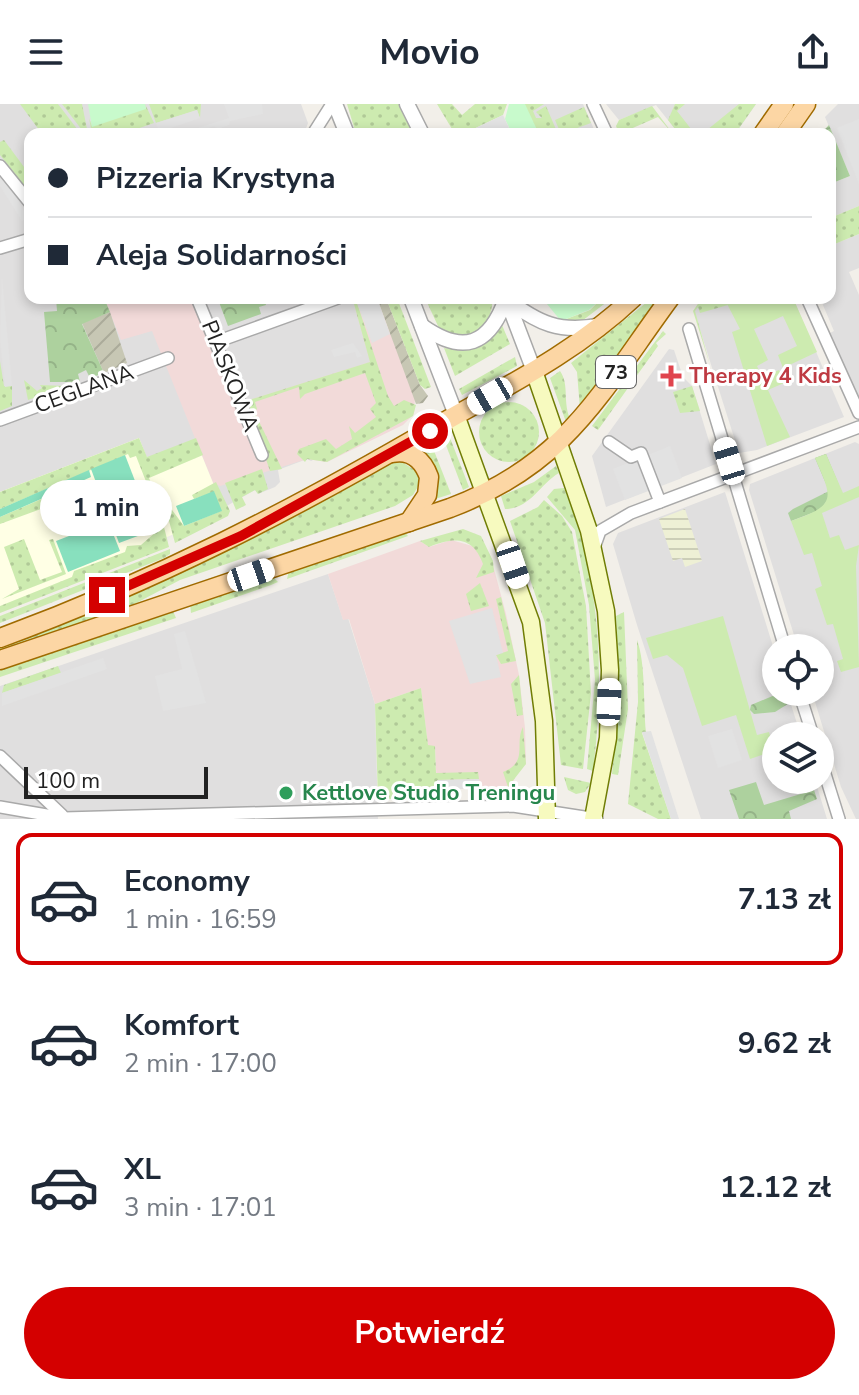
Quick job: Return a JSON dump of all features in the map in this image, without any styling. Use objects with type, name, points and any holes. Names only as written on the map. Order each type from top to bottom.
[{"type":"main road","points":[[767,128],[784,104]]},
{"type":"main road","points":[[789,128],[806,104]]},
{"type":"main road","name":"73","points":[[0,638],[212,550],[534,371],[626,304]]},
{"type":"main road","name":"73","points":[[0,660],[486,495],[524,473],[559,444],[665,304]]},
{"type":"main road","points":[[534,371],[594,548],[604,597],[610,670],[608,738],[595,819]]},
{"type":"main road","points":[[456,415],[516,576],[535,642],[544,721],[547,814]]},
{"type":"main road","points":[[390,453],[402,451],[416,457],[429,477],[427,495],[409,522]]},
{"type":"street","points":[[317,128],[334,104]]},
{"type":"street","points":[[334,104],[344,128]]},
{"type":"street","points":[[407,104],[419,128]]},
{"type":"street","points":[[593,104],[604,128]]},
{"type":"street","points":[[0,166],[24,196]]},
{"type":"street","points":[[0,248],[24,241]]},
{"type":"street","name":"PIASKOWA","points":[[200,304],[262,455]]},
{"type":"street","points":[[216,342],[321,304]]},
{"type":"street","points":[[413,304],[456,415]]},
{"type":"street","points":[[421,326],[451,343],[475,341],[491,329],[503,304]]},
{"type":"street","points":[[508,304],[534,371]]},
{"type":"street","points":[[516,304],[552,327],[571,329],[602,324]]},
{"type":"street","points":[[810,304],[859,413]]},
{"type":"street","points":[[689,329],[781,634]]},
{"type":"street","name":"CEGLANA","points":[[0,420],[168,358]]},
{"type":"street","points":[[594,548],[600,531],[637,511],[859,427]]},
{"type":"street","points":[[609,442],[631,457],[641,453],[660,502]]},
{"type":"street","points":[[0,756],[64,818]]},
{"type":"street","points":[[831,794],[839,819]]},
{"type":"street","points":[[0,807],[64,818],[327,815],[513,806],[547,814],[595,819]]},
{"type":"shaded area","points":[[0,104],[301,104],[308,123],[306,128],[24,128],[24,304],[377,304],[413,409],[311,461],[307,459],[278,470],[280,482],[275,487],[258,494],[255,490],[223,508],[147,458],[139,438],[0,492]]},
{"type":"shaded area","points":[[224,104],[262,104],[263,114],[230,121],[229,125],[221,128],[198,128],[229,118]]},
{"type":"shaded area","points":[[525,104],[583,104],[593,128],[536,128]]},
{"type":"shaded area","points":[[606,104],[756,104],[739,128],[674,128],[656,105],[619,120]]},
{"type":"shaded area","points":[[838,104],[859,104],[859,206],[836,216],[836,182],[850,176],[836,143],[836,128],[830,128],[825,117]]},
{"type":"shaded area","points":[[197,110],[200,118],[171,128],[158,128],[156,123]]},
{"type":"shaded area","points":[[503,115],[509,128],[476,128]]},
{"type":"shaded area","points":[[859,119],[859,184],[837,128]]},
{"type":"shaded area","points":[[0,178],[7,182],[24,211],[24,220],[22,221],[0,186]]},
{"type":"shaded area","points":[[859,234],[859,268],[849,272],[859,295],[859,405],[828,334],[834,331],[823,304],[836,304],[836,244]]},
{"type":"shaded area","points":[[2,278],[12,386],[5,387],[0,339]]},
{"type":"shaded area","points":[[106,304],[206,304],[246,401],[370,362],[354,304],[379,304],[415,398],[414,414],[403,425],[327,462],[307,459],[220,486],[213,483],[152,331],[121,340]]},
{"type":"shaded area","points":[[357,304],[379,304],[390,334],[372,343]]},
{"type":"shaded area","points":[[379,304],[388,304],[420,385],[428,396],[423,403],[416,404]]},
{"type":"shaded area","points":[[699,304],[796,304],[844,417],[757,450],[739,453],[694,311]]},
{"type":"shaded area","points":[[110,312],[127,363],[104,373],[82,323]]},
{"type":"shaded area","points":[[353,343],[362,356],[357,358],[355,352],[334,357],[331,350]]},
{"type":"shaded area","points":[[669,349],[674,350],[683,377],[692,386],[716,464],[606,507],[592,456]]},
{"type":"shaded area","points":[[139,438],[147,458],[196,441],[225,512],[0,609],[0,492]]},
{"type":"shaded area","points":[[855,442],[859,444],[859,819],[856,819],[841,787],[834,764],[834,722],[821,722],[816,706],[834,706],[834,634],[794,634],[749,490],[750,484]]},
{"type":"shaded area","points":[[670,446],[682,478],[625,500],[613,469]]},
{"type":"shaded area","points":[[725,492],[769,634],[762,634],[762,706],[791,706],[797,722],[762,722],[762,794],[819,794],[827,819],[701,819],[613,544],[618,533]]},
{"type":"shaded area","points":[[685,509],[702,561],[685,567],[682,558],[673,561],[659,519]]},
{"type":"shaded area","points":[[451,540],[476,547],[494,569],[506,614],[519,675],[525,728],[526,764],[518,770],[511,787],[437,790],[435,746],[428,746],[421,688],[375,704],[349,619],[343,620],[328,574],[420,541],[429,547]]},
{"type":"shaded area","points":[[328,574],[343,619],[348,618],[375,704],[378,819],[0,819],[0,686]]},
{"type":"shaded area","points":[[492,608],[503,653],[496,655],[501,677],[470,684],[449,621]]},
{"type":"shaded area","points":[[185,631],[206,703],[163,711],[155,676],[182,669],[174,634]]},
{"type":"shaded area","points":[[103,658],[107,669],[2,706],[2,693]]},
{"type":"shaded area","points":[[732,729],[742,760],[718,768],[708,736]]},
{"type":"shaded area","points":[[651,731],[679,819],[671,819],[642,732]]},
{"type":"shaded area","points":[[479,779],[479,788],[437,790],[437,780]]},
{"type":"green space","points":[[20,104],[58,104],[76,128],[38,128]]},
{"type":"green space","points":[[62,104],[82,104],[87,128],[80,128]]},
{"type":"green space","points":[[88,104],[145,104],[146,109],[92,127]]},
{"type":"green space","points":[[145,104],[154,123],[139,128],[91,128],[89,118],[92,126],[146,108]]},
{"type":"green space","points":[[149,104],[201,104],[200,118],[197,110],[156,123]]},
{"type":"green space","points":[[347,104],[399,104],[412,128],[354,128]]},
{"type":"green space","points":[[437,104],[452,104],[462,115],[475,104],[507,104],[503,115],[476,128],[451,128]]},
{"type":"green space","points":[[509,104],[525,104],[536,128],[509,128],[505,119]]},
{"type":"green space","points":[[517,104],[544,104],[533,111],[536,118],[542,118],[536,112],[546,106],[555,128],[527,128]]},
{"type":"green space","points":[[675,104],[685,104],[677,111],[690,128],[674,128],[668,120]]},
{"type":"green space","points":[[739,104],[756,104],[739,128],[709,128]]},
{"type":"green space","points":[[652,106],[668,128],[658,117],[633,128],[617,128],[619,120]]},
{"type":"green space","points":[[584,107],[591,123],[577,128],[558,128],[555,120]]},
{"type":"green space","points":[[4,140],[24,167],[24,185],[0,155],[0,142]]},
{"type":"green space","points":[[836,142],[850,176],[836,182]]},
{"type":"green space","points":[[859,206],[859,234],[836,244],[836,216]]},
{"type":"green space","points":[[56,304],[107,304],[110,312],[82,324],[104,373],[90,378],[86,370],[78,374],[80,382],[50,382],[44,312],[57,311]]},
{"type":"green space","points":[[220,304],[266,304],[259,307],[261,314],[228,326]]},
{"type":"green space","points":[[354,304],[357,304],[388,396],[394,406],[404,400],[416,405],[413,416],[327,462],[307,459],[305,462],[297,454],[299,449],[326,439],[336,449],[352,439],[349,426],[355,433],[376,417],[370,409],[376,403],[365,373],[305,394],[300,399],[299,387],[255,402],[257,409],[254,411],[282,469],[270,471],[246,401],[370,362]]},
{"type":"green space","points":[[388,304],[399,304],[431,387],[425,389],[420,385]]},
{"type":"green space","points":[[428,304],[491,304],[488,318],[475,332],[457,336],[438,326]]},
{"type":"green space","points":[[547,304],[596,304],[589,310],[561,321]]},
{"type":"green space","points":[[596,304],[604,304],[582,321],[561,321],[590,310]]},
{"type":"green space","points":[[645,304],[659,304],[580,409],[577,372],[571,363]]},
{"type":"green space","points":[[698,304],[728,305],[700,313],[698,307],[695,311],[710,365],[693,311]]},
{"type":"green space","points":[[727,304],[796,304],[817,352],[783,368],[778,355],[797,346],[783,316],[754,329],[768,360],[757,366],[762,377],[779,370],[784,383],[768,390],[790,437],[767,446],[732,332],[740,329]]},
{"type":"green space","points":[[502,325],[510,344],[455,376],[444,348],[477,346],[491,338]]},
{"type":"green space","points":[[663,331],[666,334],[656,343],[658,346],[598,430],[592,426]]},
{"type":"green space","points":[[515,357],[517,366],[462,395],[459,389]]},
{"type":"green space","points":[[0,361],[4,386],[12,386],[12,406],[0,411]]},
{"type":"green space","points":[[560,371],[565,382],[571,420],[566,422],[550,378]]},
{"type":"green space","points":[[24,380],[37,391],[42,388],[40,385],[67,386],[28,400]]},
{"type":"green space","points":[[692,386],[700,411],[680,413],[673,392]]},
{"type":"green space","points":[[509,402],[520,404],[530,411],[537,421],[537,443],[530,453],[520,460],[509,462],[498,460],[488,453],[481,443],[479,432],[481,421],[488,411],[498,404]]},
{"type":"green space","points":[[447,430],[469,487],[463,490],[441,432]]},
{"type":"green space","points":[[139,438],[147,457],[196,438],[203,455],[149,478],[160,505],[156,507],[136,456],[130,458],[128,454],[0,509],[0,492]]},
{"type":"green space","points":[[429,438],[451,494],[432,500],[415,447]]},
{"type":"green space","points":[[826,454],[839,485],[820,510],[791,521],[788,513],[793,509],[829,491],[815,458]]},
{"type":"green space","points":[[826,454],[843,493],[859,486],[859,497],[822,513],[830,538],[839,535],[845,550],[859,545],[856,566],[859,667],[841,672],[837,661],[843,659],[833,624],[827,625],[815,589],[822,586],[812,553],[804,555],[791,521],[824,505],[827,492],[815,458]]},
{"type":"green space","points":[[125,455],[154,530],[119,543],[91,469]]},
{"type":"green space","points":[[402,462],[416,471],[420,483],[413,495],[395,506],[180,580],[123,610],[0,654],[0,645],[196,565],[260,534],[350,481]]},
{"type":"green space","points":[[556,466],[559,473],[528,501],[505,509],[501,496],[534,482]]},
{"type":"green space","points":[[262,469],[268,489],[258,494],[255,490],[242,497],[246,505],[236,510],[225,483]]},
{"type":"green space","points":[[89,470],[91,477],[0,517],[0,509]]},
{"type":"green space","points":[[216,482],[230,511],[228,516],[175,543],[166,510],[172,510],[184,526],[221,511],[214,492],[194,499],[192,495]]},
{"type":"green space","points":[[76,484],[49,506],[0,524],[0,517]]},
{"type":"green space","points":[[564,488],[586,557],[597,628],[599,699],[593,771],[587,769],[595,680],[589,605],[575,530],[547,497],[554,489]]},
{"type":"green space","points":[[214,491],[222,511],[184,526],[176,506]]},
{"type":"green space","points":[[544,500],[562,516],[572,532],[586,606],[591,693],[583,769],[561,765],[545,623],[510,521],[538,507]]},
{"type":"green space","points":[[160,511],[169,547],[0,613],[0,606],[72,577],[74,571],[125,552],[127,546],[141,545],[157,531],[152,517]]},
{"type":"green space","points":[[94,512],[97,522],[64,534],[58,524],[61,522],[67,531]]},
{"type":"green space","points":[[108,521],[120,551],[68,572],[56,541]]},
{"type":"green space","points":[[463,529],[481,536],[493,561],[494,572],[476,578],[483,564],[474,548],[462,541],[429,547],[420,541]]},
{"type":"green space","points":[[403,530],[408,536],[287,579],[289,570]]},
{"type":"green space","points":[[24,539],[40,580],[62,572],[49,540],[53,539],[66,574],[2,599],[19,589],[4,547]]},
{"type":"green space","points":[[170,549],[170,554],[164,558],[0,623],[0,616]]},
{"type":"green space","points":[[273,577],[278,582],[191,613],[190,603]]},
{"type":"green space","points":[[480,583],[489,606],[471,611],[466,594]]},
{"type":"green space","points":[[501,597],[516,661],[501,664],[496,655],[508,651],[496,599]]},
{"type":"green space","points":[[173,611],[176,618],[0,677],[0,668]]},
{"type":"green space","points":[[624,612],[628,709],[618,775],[612,774],[620,698],[616,616]]},
{"type":"green space","points":[[723,616],[757,735],[762,734],[762,755],[750,759],[736,715],[702,726],[683,668],[667,655],[653,659],[646,638]]},
{"type":"green space","points":[[637,640],[644,685],[646,732],[642,733],[671,819],[658,819],[628,804],[638,702]]},
{"type":"green space","points":[[58,666],[61,673],[2,693],[4,685]]},
{"type":"green space","points":[[519,675],[523,715],[517,716],[511,684]]},
{"type":"green space","points":[[421,688],[428,745],[435,746],[436,773],[478,772],[479,779],[437,780],[437,795],[378,800],[375,704]]},
{"type":"green space","points":[[762,700],[762,706],[785,706],[775,712],[754,714],[750,710],[751,705]]},
{"type":"green space","points":[[523,727],[526,764],[508,787],[503,772],[516,763]]},
{"type":"green space","points":[[564,777],[591,783],[585,792],[576,794],[568,790]]},
{"type":"green space","points":[[756,782],[764,805],[801,794],[815,794],[817,799],[789,811],[791,819],[739,819],[729,790]]},
{"type":"place","name":"Therapy 4 Kids","points":[[671,376]]},
{"type":"place","name":"Kettlove Studio Treningu","points":[[286,793]]},
{"type":"route","points":[[107,595],[241,536],[430,431]]}]
